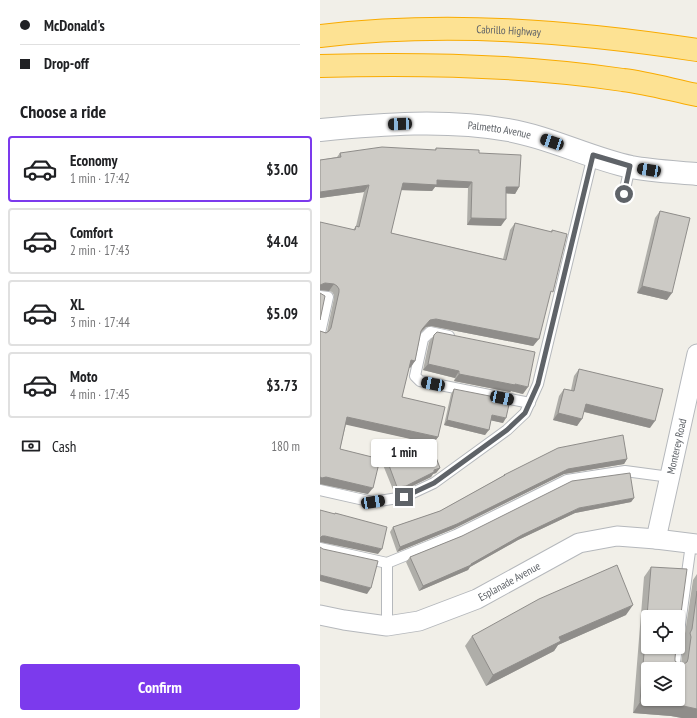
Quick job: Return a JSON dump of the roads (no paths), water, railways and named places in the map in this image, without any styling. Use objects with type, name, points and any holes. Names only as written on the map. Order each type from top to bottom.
[{"type":"highway","name":"Cabrillo Highway","points":[[320,36],[400,30],[491,29],[588,35],[626,39],[697,50]]},
{"type":"highway","points":[[320,66],[411,64],[539,70],[624,80],[697,95]]},
{"type":"street","name":"Palmetto Avenue","points":[[320,130],[412,124],[480,126],[509,130],[538,137],[630,166],[649,170],[697,174]]},
{"type":"street","name":"Monterey Road","points":[[656,539],[697,354]]},
{"type":"street","name":"Esplanade Avenue","points":[[320,615],[387,626],[419,621],[477,599],[579,543],[617,536],[694,544]]},
{"type":"lane","points":[[320,490],[373,502],[404,497],[434,483],[507,430],[525,413],[538,384],[541,354],[593,155]]},
{"type":"lane","points":[[624,194],[630,166]]},
{"type":"lane","points":[[320,296],[328,297],[320,333]]},
{"type":"lane","points":[[461,338],[430,332],[423,339],[415,376],[420,381],[530,404]]},
{"type":"lane","points":[[320,548],[387,563],[456,535],[567,480],[625,471],[670,477]]},
{"type":"lane","points":[[683,610],[694,544]]},
{"type":"lane","points":[[387,563],[387,626]]}]
